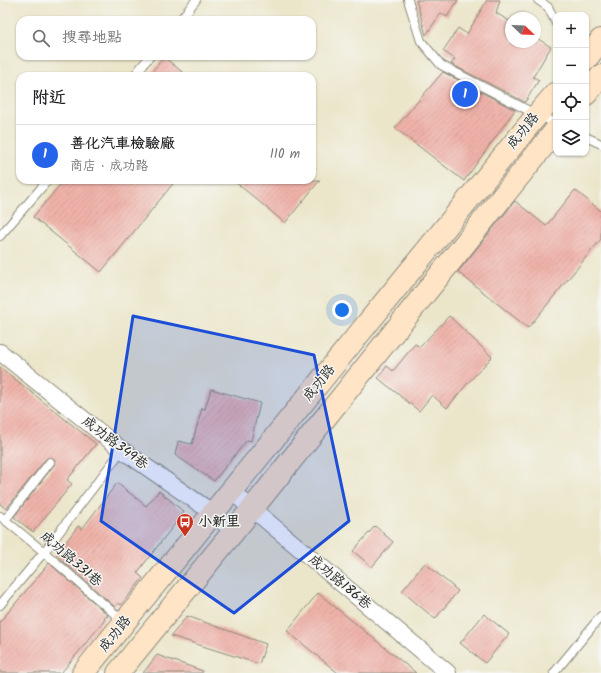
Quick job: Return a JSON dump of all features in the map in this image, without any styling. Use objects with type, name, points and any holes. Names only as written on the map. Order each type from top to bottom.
[{"type":"main road","points":[[589,55],[601,40]]},
{"type":"main road","points":[[589,90],[601,76]]},
{"type":"main road","name":"成功路","points":[[83,673],[231,491],[546,119],[553,101]]},
{"type":"main road","name":"成功路","points":[[118,673],[252,509],[553,134]]},
{"type":"street","name":"成功路349巷","points":[[0,352],[122,450],[213,513],[233,531]]},
{"type":"street","name":"成功路186巷","points":[[231,491],[448,673]]},
{"type":"lane","points":[[183,16],[196,0]]},
{"type":"lane","points":[[408,0],[421,41],[441,65],[546,119]]},
{"type":"lane","points":[[538,0],[548,8],[553,17]]},
{"type":"lane","points":[[137,72],[147,60]]},
{"type":"lane","points":[[589,138],[601,144]]},
{"type":"lane","points":[[0,236],[45,184]]},
{"type":"lane","points":[[0,605],[44,552],[122,450]]},
{"type":"lane","points":[[3,518],[50,462]]},
{"type":"lane","name":"成功路331巷","points":[[3,518],[125,622]]},
{"type":"lane","points":[[554,673],[601,616]]},
{"type":"highlighted area","points":[[133,316],[314,355],[349,521],[234,613],[101,521]]},
{"type":"building","points":[[416,0],[458,0],[447,17],[441,13],[426,35]]},
{"type":"building","points":[[487,0],[500,0],[496,13],[505,18],[505,48],[541,48],[541,41],[551,47],[533,77],[539,80],[525,102],[451,64],[455,59],[443,51],[458,28],[467,34]]},
{"type":"building","points":[[161,60],[168,60],[182,72],[151,72]]},
{"type":"building","points":[[443,72],[515,110],[464,181],[395,128]]},
{"type":"building","points":[[316,180],[320,180],[285,223],[238,184],[316,184]]},
{"type":"building","points":[[61,184],[173,184],[101,272],[33,217]]},
{"type":"building","points":[[575,190],[601,211],[601,239],[528,328],[458,272],[515,201],[546,226]]},
{"type":"building","points":[[449,316],[492,357],[447,408],[432,395],[419,411],[378,378],[387,366],[393,371],[415,344],[420,347]]},
{"type":"building","points":[[0,367],[96,444],[67,480],[72,484],[33,532],[14,517],[54,465],[55,460],[51,457],[46,459],[6,509],[0,504]]},
{"type":"building","points":[[211,389],[260,403],[251,441],[247,440],[214,481],[175,455],[178,441],[192,444],[202,408],[205,409]]},
{"type":"building","points":[[117,483],[146,506],[159,491],[184,512],[137,573],[143,578],[121,605],[118,603],[115,607],[56,555],[78,526],[82,529]]},
{"type":"building","points":[[375,526],[393,542],[372,567],[353,551]]},
{"type":"building","points":[[49,563],[108,615],[107,617],[105,616],[104,621],[61,673],[0,673],[0,622]]},
{"type":"building","points":[[425,563],[458,591],[435,619],[402,591]]},
{"type":"building","points":[[318,593],[416,673],[338,673],[287,631]]},
{"type":"building","points":[[484,614],[509,634],[485,663],[460,643]]},
{"type":"building","points":[[187,616],[266,644],[259,664],[171,636]]},
{"type":"building","points":[[157,655],[203,671],[202,673],[143,673]]},
{"type":"place","name":"善化汽車檢驗廠","points":[[465,94]]},
{"type":"place","name":"小新里","points":[[185,537]]}]
